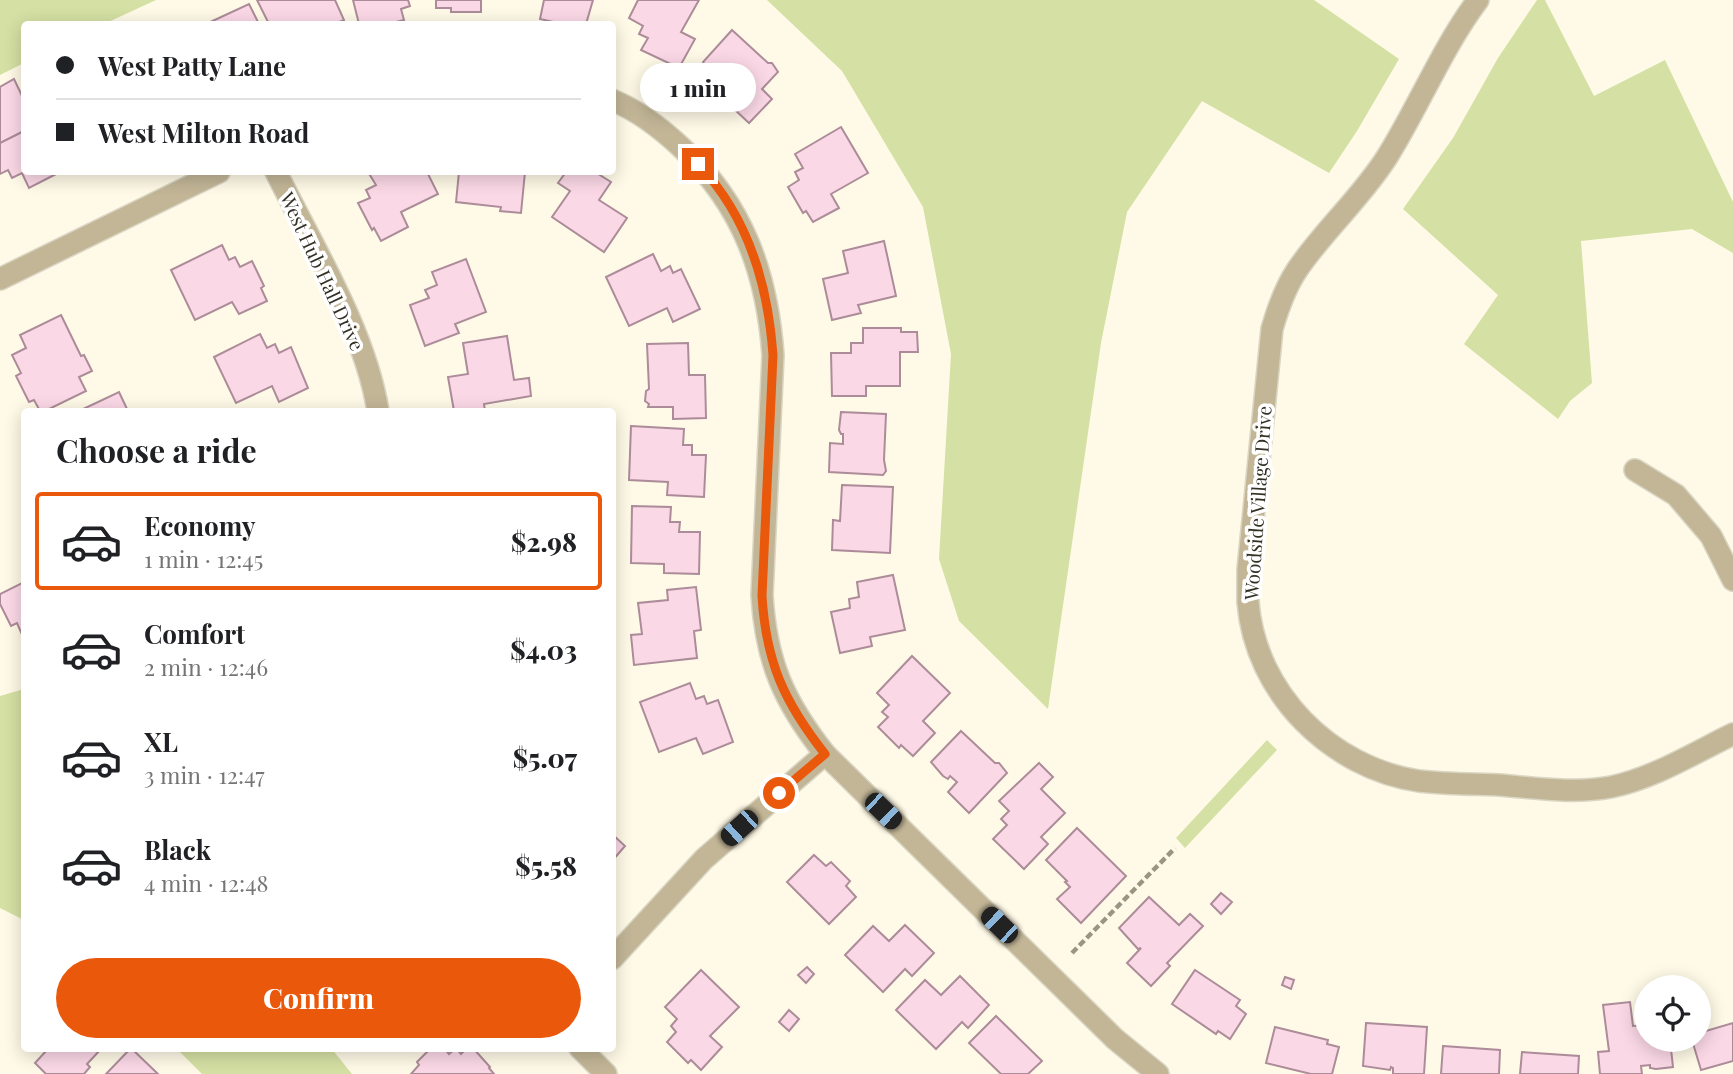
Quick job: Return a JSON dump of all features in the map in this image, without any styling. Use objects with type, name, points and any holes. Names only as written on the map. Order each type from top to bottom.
[{"type":"street","name":"Woodside Village Drive","points":[[1478,0],[1453,38],[1386,159],[1354,203],[1317,243],[1296,271],[1282,298],[1272,329],[1248,570],[1248,603],[1255,638],[1268,673],[1286,704],[1311,729],[1339,751],[1375,769],[1420,781],[1580,790],[1609,787],[1645,776],[1733,734]]},
{"type":"street","points":[[616,102],[642,116],[666,134],[708,174],[738,220],[751,246],[767,300],[773,355],[763,619],[769,654],[781,686],[800,722],[825,754],[1115,1039],[1158,1074]]},
{"type":"street","points":[[0,279],[213,175]]},
{"type":"street","name":"West Hub Hall Drive","points":[[278,175],[354,328],[376,395],[378,408]]},
{"type":"street","points":[[1635,470],[1676,495],[1711,536],[1733,580]]},
{"type":"street","points":[[616,955],[704,859],[825,754]]},
{"type":"street","points":[[584,1052],[606,1074]]},
{"type":"path","points":[[1072,953],[1175,848]]},
{"type":"green space","points":[[0,0],[156,0],[110,21],[21,21],[21,64],[0,75]]},
{"type":"green space","points":[[767,0],[1314,0],[1399,59],[1329,173],[1202,101],[1127,212],[1101,343],[1048,709],[959,621],[939,559],[951,354],[923,207],[842,71]]},
{"type":"green space","points":[[1537,0],[1545,0],[1594,96],[1665,60],[1733,202],[1733,253],[1692,229],[1581,241],[1592,383],[1570,401],[1558,419],[1464,344],[1498,295],[1403,209],[1453,138],[1498,58]]},
{"type":"green space","points":[[21,690],[21,918],[0,908],[0,696]]},
{"type":"green space","points":[[1267,740],[1277,750],[1185,848],[1176,838]]},
{"type":"green space","points":[[180,1052],[334,1052],[352,1074],[202,1074]]},
{"type":"building","points":[[257,0],[335,0],[344,20],[342,21],[268,21]]},
{"type":"building","points":[[353,0],[408,0],[410,6],[401,9],[404,20],[358,21]]},
{"type":"building","points":[[436,0],[481,0],[481,12],[451,12],[451,8],[436,8]]},
{"type":"building","points":[[544,0],[593,0],[587,21],[540,19]]},
{"type":"building","points":[[638,0],[699,0],[681,32],[695,39],[679,68],[641,50],[648,38],[639,34],[643,26],[629,18]]},
{"type":"building","points":[[249,4],[258,21],[212,21]]},
{"type":"building","points":[[732,30],[768,63],[772,63],[778,72],[762,89],[772,99],[749,123],[717,93],[726,83],[703,67],[703,62]]},
{"type":"building","points":[[14,79],[21,94],[21,132],[0,143],[0,87]]},
{"type":"building","points":[[841,127],[868,173],[831,194],[839,208],[813,222],[806,211],[803,213],[788,187],[799,180],[795,172],[803,168],[795,154]]},
{"type":"building","points":[[21,132],[21,174],[12,178],[8,170],[0,174],[0,143]]},
{"type":"building","points":[[23,175],[54,175],[29,188]]},
{"type":"building","points":[[370,175],[428,175],[438,194],[401,212],[408,227],[381,241],[358,203],[370,198],[366,190],[376,185]]},
{"type":"building","points":[[459,175],[525,175],[521,213],[500,211],[501,207],[456,202]]},
{"type":"building","points":[[564,175],[600,175],[611,182],[599,200],[627,218],[604,252],[552,217],[570,191],[558,183]]},
{"type":"building","points":[[884,241],[896,296],[858,305],[861,313],[832,320],[823,279],[848,273],[843,251]]},
{"type":"building","points":[[222,245],[229,260],[235,257],[240,267],[252,261],[264,286],[261,288],[267,301],[239,314],[232,302],[195,320],[171,270]]},
{"type":"building","points":[[653,254],[661,271],[670,266],[673,273],[681,269],[700,309],[673,322],[667,308],[629,326],[606,277]]},
{"type":"building","points":[[466,259],[486,312],[455,324],[459,333],[425,346],[410,305],[429,298],[425,290],[437,285],[432,272]]},
{"type":"building","points":[[61,315],[81,356],[84,355],[92,371],[79,377],[86,391],[51,408],[38,408],[34,400],[29,402],[16,376],[21,373],[12,355],[26,348],[20,335]]},
{"type":"building","points":[[863,328],[901,328],[901,332],[917,332],[918,352],[900,352],[900,386],[866,386],[866,396],[832,396],[831,353],[851,353],[851,343],[863,343]]},
{"type":"building","points":[[260,334],[267,348],[275,344],[279,353],[291,347],[308,388],[279,402],[272,386],[236,403],[214,357]]},
{"type":"building","points":[[507,336],[514,380],[529,378],[531,396],[484,404],[485,408],[453,408],[448,377],[468,374],[463,343]]},
{"type":"building","points":[[688,343],[689,375],[705,375],[706,418],[673,419],[673,407],[648,407],[649,404],[645,401],[646,391],[649,389],[647,344]]},
{"type":"building","points":[[119,392],[127,408],[85,408]]},
{"type":"building","points":[[841,412],[886,414],[886,471],[883,475],[829,472],[830,443],[843,444],[843,434],[839,430]]},
{"type":"building","points":[[631,426],[684,429],[683,445],[692,445],[692,455],[706,455],[704,497],[667,495],[668,482],[629,480]]},
{"type":"building","points":[[842,485],[893,487],[890,553],[832,550],[833,520],[840,521]]},
{"type":"building","points":[[632,506],[671,507],[670,522],[680,522],[679,532],[700,532],[699,574],[664,573],[664,564],[631,563]]},
{"type":"building","points":[[893,575],[905,630],[870,637],[872,646],[840,653],[831,612],[850,608],[849,599],[859,597],[857,582]]},
{"type":"building","points":[[21,584],[21,632],[17,623],[11,626],[0,604],[0,594]]},
{"type":"building","points":[[696,587],[701,630],[694,631],[697,658],[634,665],[631,635],[642,634],[638,603],[668,600],[667,590]]},
{"type":"building","points":[[912,656],[950,693],[923,721],[935,733],[913,756],[901,745],[899,748],[878,727],[888,717],[882,712],[889,705],[877,693]]},
{"type":"building","points":[[690,683],[696,699],[704,696],[707,704],[718,700],[733,742],[703,754],[696,738],[659,752],[640,702]]},
{"type":"building","points":[[961,731],[1007,773],[969,813],[948,792],[957,782],[950,776],[948,779],[943,776],[931,762]]},
{"type":"building","points":[[1039,763],[1053,777],[1041,789],[1065,813],[1041,837],[1048,844],[1024,869],[993,839],[1007,825],[1001,819],[1009,811],[999,801]]},
{"type":"building","points":[[1077,828],[1126,876],[1081,923],[1057,899],[1070,887],[1046,860]]},
{"type":"building","points":[[616,838],[625,846],[616,856]]},
{"type":"building","points":[[814,855],[826,866],[831,862],[850,881],[846,886],[856,897],[829,924],[787,882]]},
{"type":"building","points":[[1221,893],[1232,902],[1221,914],[1211,904]]},
{"type":"building","points":[[1149,897],[1179,925],[1190,914],[1203,926],[1167,963],[1170,966],[1151,986],[1127,963],[1141,948],[1138,949],[1119,928]]},
{"type":"building","points":[[905,925],[934,953],[912,976],[905,969],[883,992],[845,955],[873,926],[889,941]]},
{"type":"building","points":[[807,967],[814,974],[806,983],[798,975]]},
{"type":"building","points":[[701,970],[739,1007],[710,1036],[722,1047],[701,1070],[691,1060],[688,1063],[667,1042],[676,1032],[671,1026],[677,1019],[665,1007]]},
{"type":"building","points":[[1195,970],[1240,1000],[1236,1006],[1246,1014],[1230,1039],[1218,1031],[1216,1034],[1172,1004]]},
{"type":"building","points":[[960,976],[989,1005],[968,1028],[962,1022],[936,1049],[896,1010],[925,980],[941,995]]},
{"type":"building","points":[[1285,977],[1294,980],[1291,989],[1282,985]]},
{"type":"building","points":[[1630,1002],[1634,1052],[1671,1052],[1673,1067],[1656,1069],[1650,1068],[1650,1065],[1641,1066],[1642,1074],[1600,1074],[1598,1052],[1609,1051],[1603,1005]]},
{"type":"building","points":[[789,1010],[799,1019],[789,1031],[779,1022]]},
{"type":"building","points":[[996,1016],[1042,1061],[1028,1074],[1001,1074],[969,1043]]},
{"type":"building","points":[[1366,1023],[1427,1027],[1424,1074],[1393,1074],[1391,1067],[1390,1070],[1363,1066]]},
{"type":"building","points":[[1733,1023],[1733,1061],[1701,1070],[1696,1052],[1711,1052],[1711,1029]]},
{"type":"building","points":[[1275,1027],[1328,1040],[1327,1044],[1339,1047],[1332,1074],[1311,1074],[1266,1063]]},
{"type":"building","points":[[1443,1046],[1500,1050],[1499,1074],[1441,1074]]},
{"type":"building","points":[[45,1052],[98,1052],[87,1064],[90,1067],[84,1074],[46,1074],[35,1063]]},
{"type":"building","points":[[127,1052],[135,1052],[158,1074],[106,1074]]},
{"type":"building","points":[[427,1052],[477,1052],[494,1074],[411,1074],[419,1065],[417,1062]]},
{"type":"building","points":[[1522,1052],[1579,1056],[1578,1074],[1520,1074]]},
{"type":"route","points":[[698,164],[723,195],[751,246],[770,320],[773,355],[763,619],[769,654],[781,686],[800,722],[825,754],[779,793]]}]
